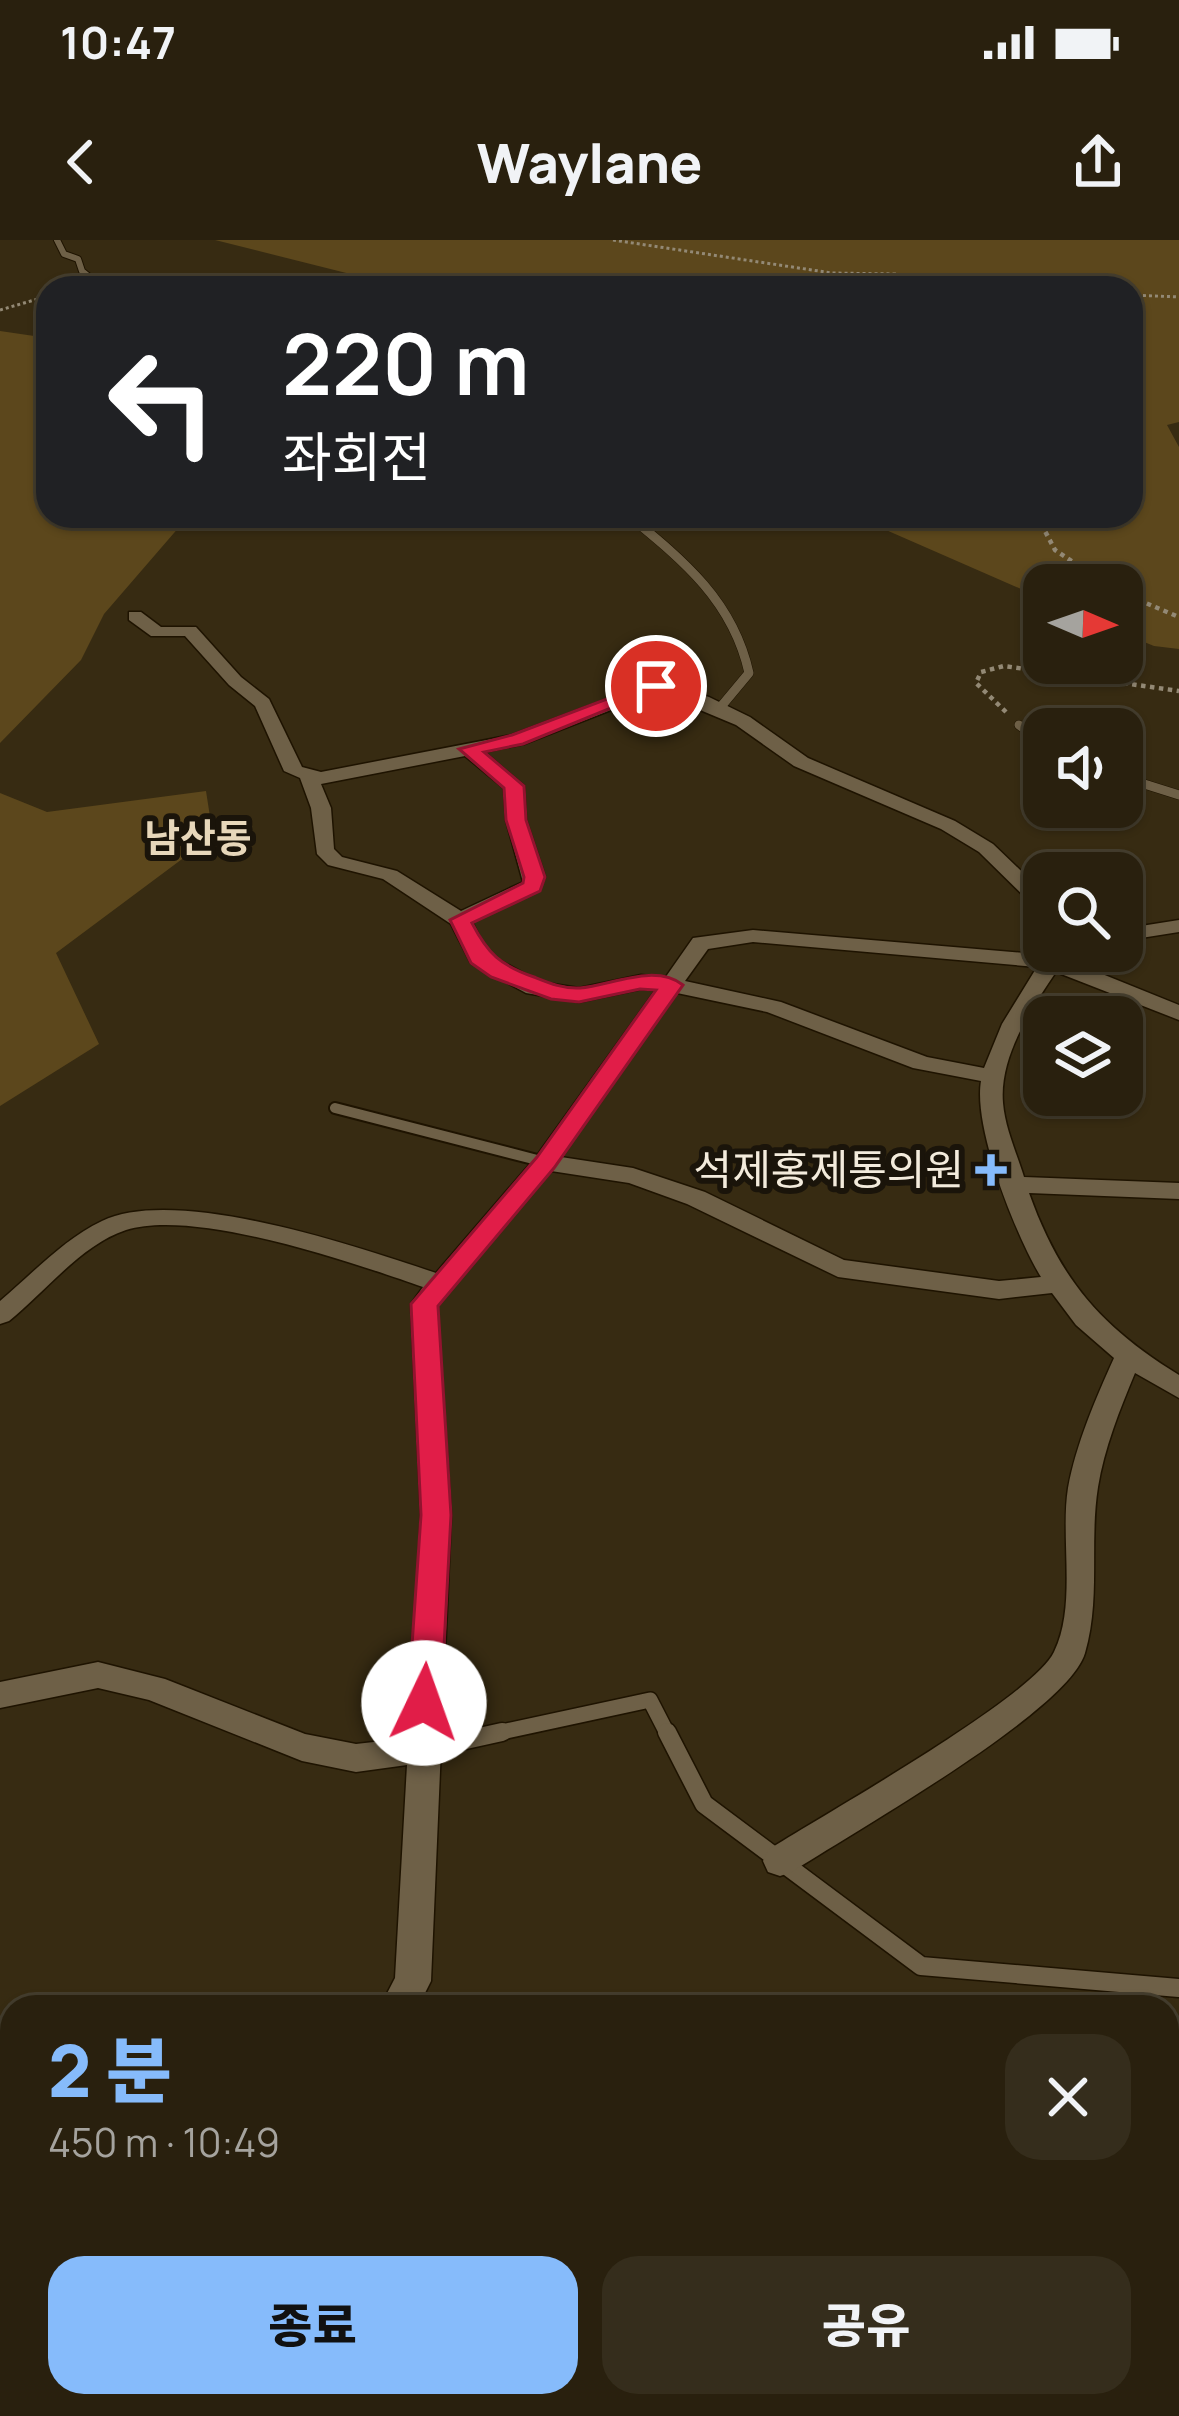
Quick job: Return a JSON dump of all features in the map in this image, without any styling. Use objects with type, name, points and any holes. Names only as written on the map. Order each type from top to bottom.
[{"type":"street","points":[[135,616],[157,632],[190,631],[205,643],[235,680],[263,703],[294,771],[321,778],[517,740],[656,686],[719,709],[802,762],[948,825],[986,848],[1023,884]]},
{"type":"street","points":[[460,920],[532,886],[535,877],[516,820],[514,786],[468,749]]},
{"type":"street","points":[[308,775],[321,808],[324,850],[335,861],[389,875],[460,920],[478,958],[534,988],[579,995],[640,982],[671,985],[773,1007],[921,1063],[995,1077]]},
{"type":"street","points":[[1143,932],[1179,926]]},
{"type":"street","points":[[405,1995],[413,1981],[436,1515],[424,1304],[545,1162],[700,944],[753,936],[1023,953]]},
{"type":"street","points":[[1051,972],[1010,1025],[990,1097],[1014,1185],[1039,1256],[1078,1314],[1127,1358],[1179,1388]]},
{"type":"street","points":[[1096,972],[1179,1012]]},
{"type":"street","points":[[545,1162],[616,1172],[696,1198],[838,1268],[998,1290],[1058,1284]]},
{"type":"street","points":[[1014,1185],[1179,1191]]},
{"type":"street","points":[[0,1315],[97,1234],[125,1221],[190,1220],[354,1253],[441,1285]]},
{"type":"street","points":[[780,1861],[994,1724],[1045,1686],[1069,1656],[1081,1594],[1083,1488],[1127,1358]]},
{"type":"street","points":[[0,1695],[98,1676],[154,1688],[302,1747],[356,1758],[421,1750]]},
{"type":"lane","points":[[57,240],[64,254],[78,259],[88,276]]},
{"type":"lane","points":[[644,528],[686,559],[724,609],[745,648],[749,674],[719,709]]},
{"type":"lane","points":[[1019,725],[1023,728]]},
{"type":"lane","points":[[1143,784],[1179,795]]},
{"type":"lane","points":[[335,1108],[545,1162]]},
{"type":"lane","points":[[421,1750],[650,1700],[704,1804],[921,1966],[1179,1988]]},
{"type":"path","points":[[613,240],[840,273],[900,276]]},
{"type":"path","points":[[840,273],[849,276]]},
{"type":"path","points":[[0,310],[36,296]]},
{"type":"path","points":[[1143,296],[1179,297]]},
{"type":"path","points":[[1043,528],[1055,550],[1076,564]]},
{"type":"path","points":[[1143,605],[1179,617]]},
{"type":"path","points":[[1019,725],[976,683],[981,672],[1004,666],[1179,692]]},
{"type":"shaded area","points":[[215,240],[1179,240],[1179,422],[1167,425],[1179,447],[1179,649],[1143,642],[1143,564],[1023,564],[1023,590],[881,528],[1143,528],[1143,276],[358,276]]},
{"type":"shaded area","points":[[0,331],[36,336],[36,528],[178,528],[104,614],[81,660],[0,743]]},
{"type":"shaded area","points":[[206,791],[213,836],[56,953],[99,1044],[0,1106],[0,793],[47,812]]},
{"type":"place","name":"석제홍제통의원","points":[[991,1170]]},
{"type":"district","name":"남산동","points":[[198,838]]},
{"type":"route","points":[[424,1703],[436,1515],[424,1304],[545,1162],[671,985],[640,982],[579,995],[559,994],[534,988],[478,958],[460,920],[532,886],[535,877],[516,820],[514,786],[468,749],[517,740],[656,686]]}]
